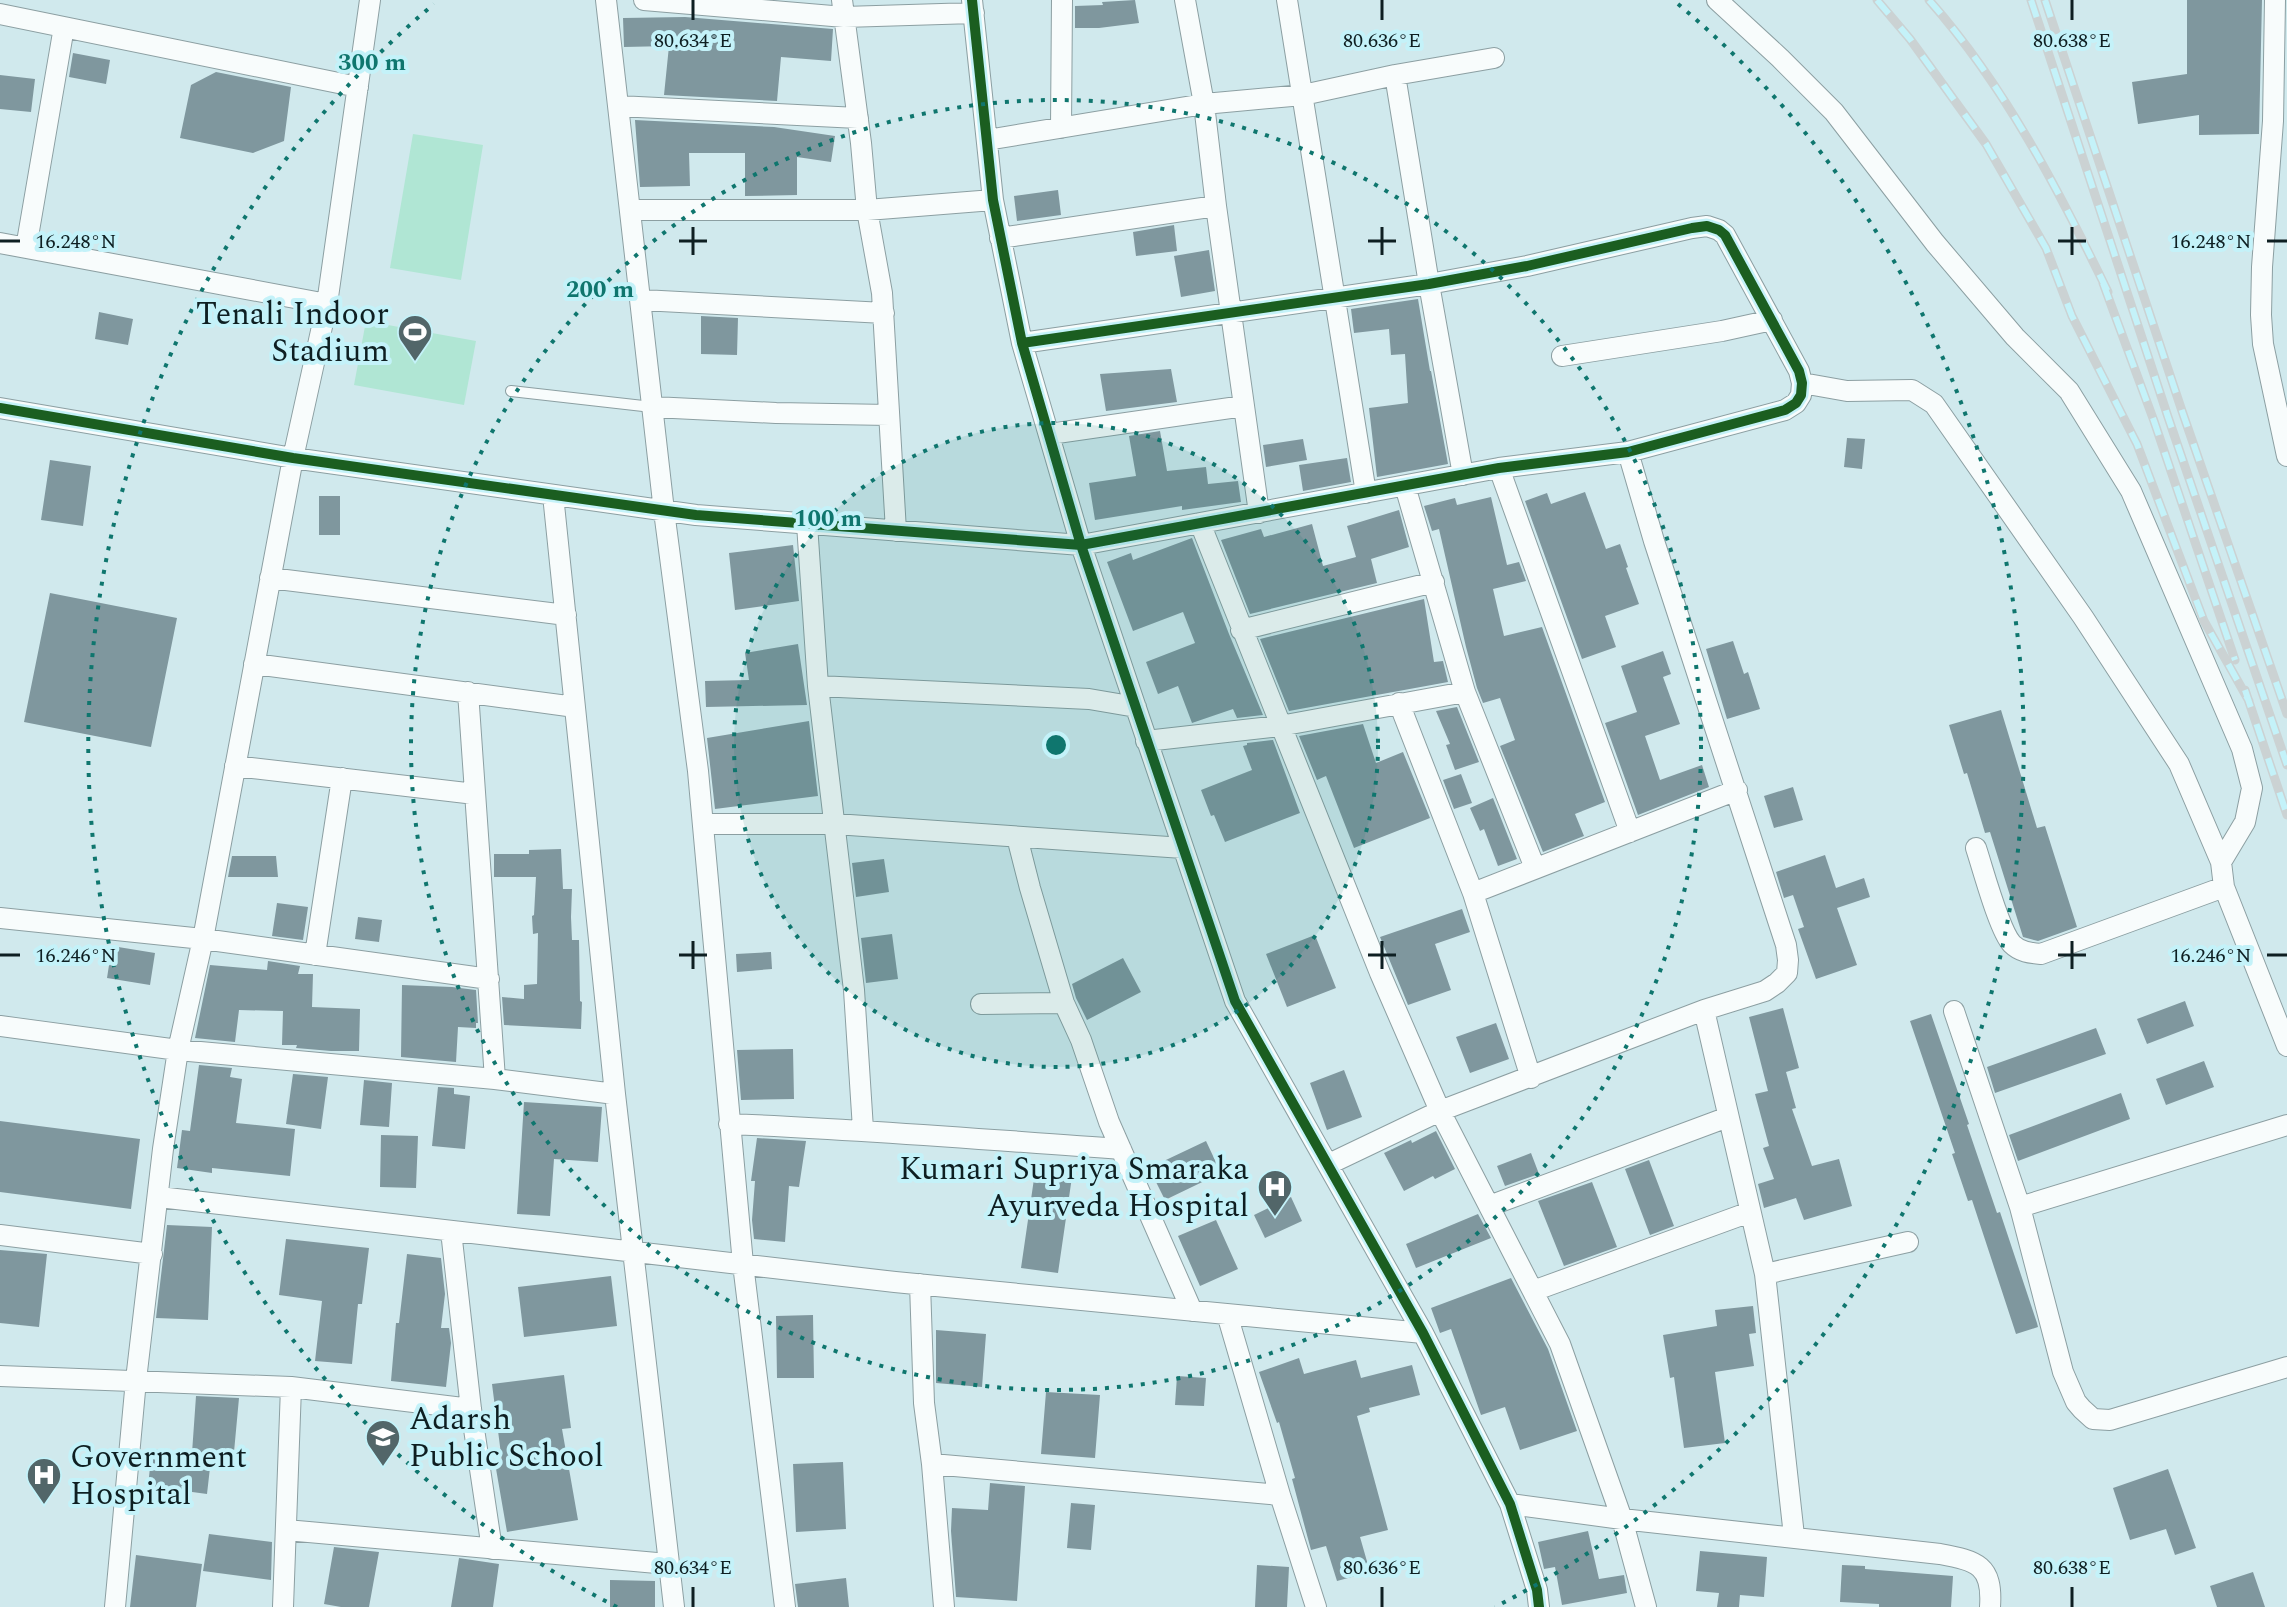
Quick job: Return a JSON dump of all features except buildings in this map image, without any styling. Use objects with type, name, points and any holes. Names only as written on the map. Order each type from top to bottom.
[{"type":"street","points":[[115,1607],[136,1380],[178,1050],[203,939],[293,458],[327,304],[370,0]]},
{"type":"street","points":[[606,0],[703,824],[743,1264],[785,1607]]},
{"type":"street","points":[[644,0],[843,9],[973,7],[993,200],[1022,343],[1081,545],[1235,1001],[1423,1333],[1510,1504],[1537,1590],[1539,1607]]},
{"type":"street","points":[[1061,128],[1062,0]]},
{"type":"street","points":[[1185,0],[1204,104],[1259,513]]},
{"type":"street","points":[[1287,0],[1366,493]]},
{"type":"street","points":[[1717,0],[1834,112],[1935,243],[2015,337],[2069,391],[2131,491],[2242,749],[2252,788],[2245,822],[2221,862]]},
{"type":"street","points":[[2275,0],[2280,122],[2262,267],[2261,315],[2263,344],[2287,456]]},
{"type":"street","points":[[843,9],[867,210],[884,313],[896,531]]},
{"type":"street","points":[[0,14],[358,87]]},
{"type":"street","points":[[26,248],[64,27]]},
{"type":"street","points":[[987,140],[1204,104],[1303,95],[1494,58]]},
{"type":"street","points":[[1395,75],[1463,475]]},
{"type":"street","points":[[618,106],[858,118]]},
{"type":"street","points":[[630,210],[867,210],[993,200]]},
{"type":"street","points":[[1000,238],[1216,206]]},
{"type":"street","points":[[0,408],[293,458],[664,511],[1081,545],[1499,468],[1628,452],[1785,410],[1796,403],[1801,395],[1802,383],[1794,359],[1725,235],[1707,226],[1429,284],[1022,343]]},
{"type":"street","points":[[0,243],[327,304]]},
{"type":"street","points":[[642,300],[884,313]]},
{"type":"street","points":[[1562,356],[1772,320]]},
{"type":"street","points":[[1802,383],[1847,391],[1912,390],[1934,404],[2083,617],[2179,764],[2221,862],[2224,887],[2287,1046]]},
{"type":"street","points":[[1050,434],[1244,406]]},
{"type":"street","points":[[653,407],[889,415]]},
{"type":"street","points":[[1329,1164],[1440,1111],[1704,1010],[1765,991],[1787,973],[1786,945],[1654,541],[1628,452]]},
{"type":"street","points":[[1499,468],[1630,832]]},
{"type":"street","points":[[1405,486],[1465,692],[1535,868]]},
{"type":"street","points":[[553,495],[615,1094],[674,1607]]},
{"type":"street","points":[[1200,523],[1380,973],[1440,1111],[1560,1344],[1622,1519],[1646,1607]]},
{"type":"street","points":[[807,524],[818,686],[854,990],[863,1129]]},
{"type":"street","points":[[270,578],[566,615]]},
{"type":"street","points":[[1241,630],[1434,582]]},
{"type":"street","points":[[254,664],[575,707]]},
{"type":"street","points":[[818,686],[1089,699],[1136,707]]},
{"type":"street","points":[[468,692],[495,1079]]},
{"type":"street","points":[[1146,741],[1280,726],[1465,692]]},
{"type":"street","points":[[1399,703],[1473,893],[1531,1078]]},
{"type":"street","points":[[235,766],[475,794]]},
{"type":"street","points":[[315,955],[342,778]]},
{"type":"street","points":[[1473,893],[1737,790]]},
{"type":"street","points":[[703,824],[835,824],[1183,848]]},
{"type":"street","points":[[1017,837],[1064,1003],[1081,1040],[1109,1122],[1192,1311]]},
{"type":"street","points":[[1976,848],[2005,932],[2012,944],[2025,952],[2041,954],[2224,887]]},
{"type":"street","points":[[0,918],[203,939],[489,979]]},
{"type":"street","points":[[981,1004],[1064,1003]]},
{"type":"street","points":[[1704,1010],[1765,1274],[1794,1536]]},
{"type":"street","points":[[1954,1011],[2020,1207],[2063,1372],[2076,1402],[2093,1419],[2110,1420],[2287,1367]]},
{"type":"street","points":[[0,1026],[178,1050],[495,1079],[615,1094]]},
{"type":"street","points":[[1489,1206],[1728,1117]]},
{"type":"street","points":[[729,1124],[863,1129],[909,1135],[1121,1149]]},
{"type":"street","points":[[2020,1207],[2287,1125]]},
{"type":"street","points":[[159,1197],[920,1284],[1423,1333]]},
{"type":"street","points":[[1533,1291],[1750,1212]]},
{"type":"street","points":[[451,1231],[471,1409],[492,1549]]},
{"type":"street","points":[[0,1235],[152,1254]]},
{"type":"street","points":[[1765,1274],[1908,1242]]},
{"type":"street","points":[[920,1284],[924,1403],[944,1607]]},
{"type":"street","points":[[1227,1314],[1316,1607]]},
{"type":"street","points":[[0,1376],[291,1387],[471,1409]]},
{"type":"street","points":[[283,1607],[291,1387]]},
{"type":"street","points":[[932,1464],[1280,1495]]},
{"type":"street","points":[[1510,1504],[1966,1559],[1983,1567],[1989,1581],[1990,1607]]},
{"type":"street","points":[[286,1530],[668,1564]]},
{"type":"lane","points":[[511,391],[653,407]]},
{"type":"green space","points":[[413,134],[483,145],[461,280],[390,268]]},
{"type":"green space","name":"Tenali Indoor Stadium","points":[[366,321],[476,341],[464,405],[354,385]]},
{"type":"railway","points":[[1877,0],[1910,39],[1986,144],[2046,248],[2072,316],[2137,444],[2204,621],[2249,701]]},
{"type":"railway","points":[[1929,0],[2006,103],[2070,215],[2108,292]]},
{"type":"railway","points":[[2031,0],[2168,417],[2287,765]]},
{"type":"railway","points":[[2045,0],[2287,714]]},
{"type":"railway","points":[[2103,283],[2154,421],[2235,660]]},
{"type":"railway","points":[[2245,690],[2287,815]]},
{"type":"cycle path","points":[[972,0],[993,200],[1022,343],[1081,545],[1235,1001],[1423,1333],[1510,1504],[1537,1590],[1539,1607]]},
{"type":"cycle path","points":[[0,408],[293,458],[696,515],[1081,545],[1499,468],[1628,452],[1785,410],[1796,403],[1801,395],[1802,383],[1799,371],[1725,235],[1707,226],[1429,284],[1022,343]]},
{"type":"place","name":"Tenali Indoor Stadium","points":[[415,363]]},
{"type":"place","name":"Kumari Supriya Smaraka Ayurveda Hospital","points":[[1275,1218]]},
{"type":"place","name":"Adarsh Public School","points":[[383,1468]]},
{"type":"place","name":"Government Hospital","points":[[44,1506]]}]
